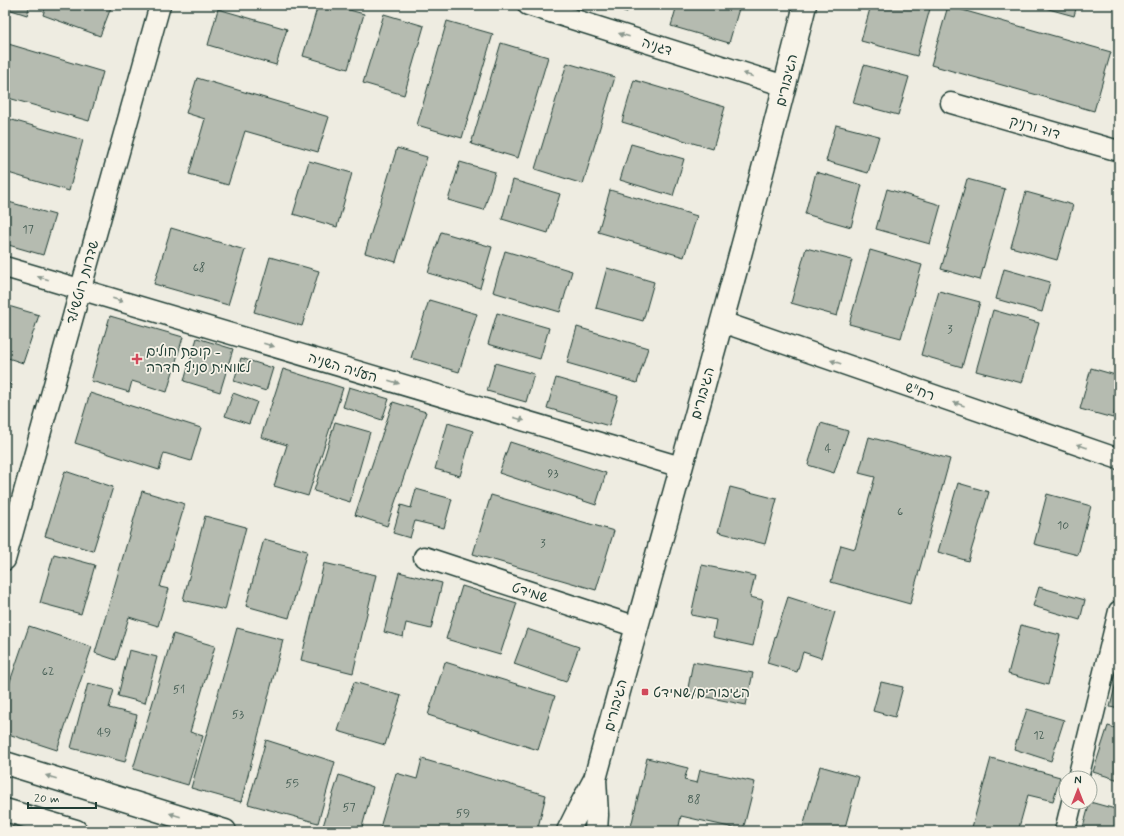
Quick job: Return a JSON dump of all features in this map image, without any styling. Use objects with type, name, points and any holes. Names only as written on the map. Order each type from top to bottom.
[{"type":"street","name":"שדרות רוטשילד","points":[[5,560],[160,5]]},
{"type":"street","name":"דגניה","points":[[528,5],[785,86]]},
{"type":"street","name":"הגיבורים","points":[[568,831],[595,779],[722,322],[805,5]]},
{"type":"street","name":"דוד ורניק","points":[[951,102],[1119,152]]},
{"type":"street","name":"העליה השניה","points":[[5,267],[681,467]]},
{"type":"street","name":"רח\"ש","points":[[722,322],[1119,459]]},
{"type":"street","name":"שמידט","points":[[424,557],[637,627]]},
{"type":"street","points":[[1080,770],[1119,611]]},
{"type":"street","points":[[5,763],[225,831]]},
{"type":"street","name":"הגיבורים","points":[[595,779],[597,815],[596,831]]},
{"type":"street","points":[[5,810],[76,831]]},
{"type":"street","points":[[1065,831],[1070,810]]},
{"type":"building","points":[[5,5],[30,5],[27,15],[5,8]]},
{"type":"building","points":[[46,5],[112,5],[100,36],[43,15]]},
{"type":"building","points":[[318,5],[331,5],[364,14],[348,69],[303,56]]},
{"type":"building","points":[[602,5],[629,5],[627,12]]},
{"type":"building","points":[[677,5],[740,5],[729,43],[671,26]]},
{"type":"building","points":[[871,5],[931,5],[917,56],[861,41]]},
{"type":"building","points":[[1034,5],[1077,5],[1074,16]]},
{"type":"building","points":[[948,6],[1111,52],[1094,111],[931,65]]},
{"type":"building","points":[[218,9],[287,29],[276,65],[208,45]]},
{"type":"building","points":[[384,14],[424,26],[404,95],[363,83]]},
{"type":"building","points":[[447,21],[493,34],[462,138],[417,125]]},
{"type":"building","points":[[5,43],[103,72],[89,121],[5,97]]},
{"type":"building","points":[[501,43],[548,57],[518,158],[471,144]]},
{"type":"building","points":[[567,63],[615,77],[583,184],[535,169]]},
{"type":"building","points":[[864,65],[909,77],[898,115],[853,103]]},
{"type":"building","points":[[197,78],[329,117],[318,152],[245,131],[228,185],[189,174],[205,119],[186,113]]},
{"type":"building","points":[[634,80],[725,107],[713,149],[622,122]]},
{"type":"building","points":[[5,118],[83,140],[69,191],[5,172]]},
{"type":"building","points":[[836,125],[879,136],[868,173],[826,161]]},
{"type":"building","points":[[631,144],[684,159],[673,196],[620,180]]},
{"type":"building","points":[[397,148],[427,157],[396,262],[365,253]]},
{"type":"building","points":[[309,161],[352,173],[337,227],[293,214]]},
{"type":"building","points":[[460,162],[495,172],[484,210],[448,200]]},
{"type":"building","points":[[816,172],[862,185],[851,227],[805,214]]},
{"type":"building","points":[[967,179],[1005,189],[980,280],[941,269]]},
{"type":"building","points":[[513,180],[560,194],[548,233],[502,219]]},
{"type":"building","points":[[887,189],[941,205],[930,244],[876,229]]},
{"type":"building","points":[[610,190],[697,216],[684,257],[598,232]]},
{"type":"building","points":[[1026,192],[1073,205],[1057,260],[1011,247]]},
{"type":"building","points":[[5,201],[55,215],[43,255],[5,244]]},
{"type":"building","points":[[171,228],[245,250],[228,305],[154,284]]},
{"type":"building","points":[[441,232],[492,247],[480,288],[428,273]]},
{"type":"building","points":[[806,248],[852,260],[837,316],[791,303]]},
{"type":"building","points":[[870,250],[922,265],[901,338],[849,324]]},
{"type":"building","points":[[505,251],[572,271],[560,312],[493,292]]},
{"type":"building","points":[[270,257],[319,271],[302,326],[254,312]]},
{"type":"building","points":[[607,268],[654,282],[643,321],[596,308]]},
{"type":"building","points":[[1004,269],[1050,282],[1042,312],[996,299]]},
{"type":"building","points":[[939,291],[980,302],[962,367],[921,355]]},
{"type":"building","points":[[429,300],[477,314],[459,372],[411,358]]},
{"type":"building","points":[[5,305],[39,315],[23,363],[5,357]]},
{"type":"building","points":[[993,310],[1039,323],[1022,383],[976,371]]},
{"type":"building","points":[[497,313],[549,328],[540,359],[488,344]]},
{"type":"building","name":"קופת חולים - לאומית סניף חדרה","points":[[110,316],[183,337],[167,392],[132,381],[129,392],[91,381]]},
{"type":"building","points":[[577,327],[648,348],[637,383],[567,363]]},
{"type":"building","points":[[197,338],[233,349],[220,392],[184,381]]},
{"type":"building","points":[[241,358],[273,368],[266,391],[234,381]]},
{"type":"building","points":[[495,363],[534,374],[526,402],[487,391]]},
{"type":"building","points":[[1091,368],[1119,376],[1119,398],[1113,418],[1080,409]]},
{"type":"building","points":[[283,369],[343,388],[308,496],[274,486],[287,445],[261,437]]},
{"type":"building","points":[[556,378],[618,396],[609,426],[547,408]]},
{"type":"building","points":[[5,382],[12,385],[5,406]]},
{"type":"building","points":[[349,387],[389,399],[382,420],[343,407]]},
{"type":"building","points":[[90,393],[201,428],[191,461],[164,453],[159,470],[75,443]]},
{"type":"building","points":[[233,393],[257,402],[249,424],[225,416]]},
{"type":"building","points":[[393,402],[426,412],[387,526],[355,515]]},
{"type":"building","points":[[335,422],[370,432],[350,502],[314,491]]},
{"type":"building","points":[[448,423],[473,431],[460,476],[435,469]]},
{"type":"building","points":[[821,423],[848,431],[834,473],[808,465]]},
{"type":"building","points":[[869,437],[950,459],[910,604],[831,582],[841,545],[855,549],[875,477],[859,473]]},
{"type":"building","points":[[510,442],[606,473],[596,505],[499,473]]},
{"type":"building","points":[[65,471],[113,487],[93,551],[45,536]]},
{"type":"building","points":[[958,483],[989,492],[968,561],[938,552]]},
{"type":"building","points":[[730,487],[777,499],[765,544],[718,532]]},
{"type":"building","points":[[416,489],[452,499],[444,528],[415,521],[410,538],[393,533],[401,505],[411,508]]},
{"type":"building","points":[[142,491],[185,504],[160,587],[169,589],[158,626],[129,617],[116,660],[95,653]]},
{"type":"building","points":[[1047,494],[1091,506],[1078,555],[1034,544]]},
{"type":"building","points":[[491,495],[614,531],[596,590],[473,554]]},
{"type":"building","points":[[205,516],[246,527],[225,610],[183,600]]},
{"type":"building","points":[[264,539],[307,551],[289,618],[246,606]]},
{"type":"building","points":[[54,554],[95,565],[81,614],[40,603]]},
{"type":"building","points":[[324,563],[376,575],[353,673],[301,660]]},
{"type":"building","points":[[702,565],[755,576],[750,597],[763,600],[753,646],[713,637],[716,620],[691,615]]},
{"type":"building","points":[[399,572],[442,583],[431,629],[406,623],[403,637],[384,632]]},
{"type":"building","points":[[462,586],[517,603],[500,655],[446,639]]},
{"type":"building","points":[[1039,587],[1085,600],[1080,620],[1033,606]]},
{"type":"building","points":[[788,597],[835,612],[821,658],[803,652],[797,672],[767,663]]},
{"type":"building","points":[[1021,625],[1060,635],[1048,685],[1008,674]]},
{"type":"building","points":[[29,626],[92,647],[57,750],[5,733],[5,696]]},
{"type":"building","points":[[237,628],[283,640],[241,802],[191,788]]},
{"type":"building","points":[[527,629],[579,647],[566,682],[514,664]]},
{"type":"building","points":[[173,634],[215,646],[190,732],[203,736],[188,785],[133,769]]},
{"type":"building","points":[[129,650],[157,657],[145,703],[118,696]]},
{"type":"building","points":[[445,662],[555,696],[538,750],[428,715]]},
{"type":"building","points":[[693,662],[753,673],[746,705],[687,693]]},
{"type":"building","points":[[1119,670],[1119,709],[1110,707]]},
{"type":"building","points":[[354,682],[401,696],[385,745],[338,731]]},
{"type":"building","points":[[881,682],[903,687],[895,717],[873,711]]},
{"type":"building","points":[[88,683],[114,690],[109,708],[137,715],[125,762],[71,748]]},
{"type":"building","points":[[1027,709],[1064,720],[1051,761],[1014,749]]},
{"type":"building","points":[[1108,726],[1119,729],[1119,780],[1098,774],[1098,770],[1094,770]]},
{"type":"building","points":[[266,740],[335,762],[318,823],[248,804]]},
{"type":"building","points":[[647,758],[688,768],[684,780],[697,783],[700,770],[755,782],[743,830],[681,816],[678,831],[630,831]]},
{"type":"building","points":[[991,758],[1058,776],[1058,784],[1053,801],[1028,795],[1018,831],[971,831]]},
{"type":"building","points":[[422,759],[546,795],[537,831],[379,831],[396,773],[417,779]]},
{"type":"building","points":[[820,766],[859,777],[844,831],[802,831]]},
{"type":"building","points":[[339,775],[373,787],[361,831],[337,831],[323,826]]},
{"type":"building","points":[[1098,804],[1119,810],[1119,831],[1082,831],[1088,810],[1098,810]]},
{"type":"building","points":[[19,824],[43,831],[5,831],[5,829]]},
{"type":"place","name":"קופת חולים - לאומית סניף חדרה","points":[[137,359]]},
{"type":"place","name":"הגיבורים/שמידט","points":[[645,692]]}]
